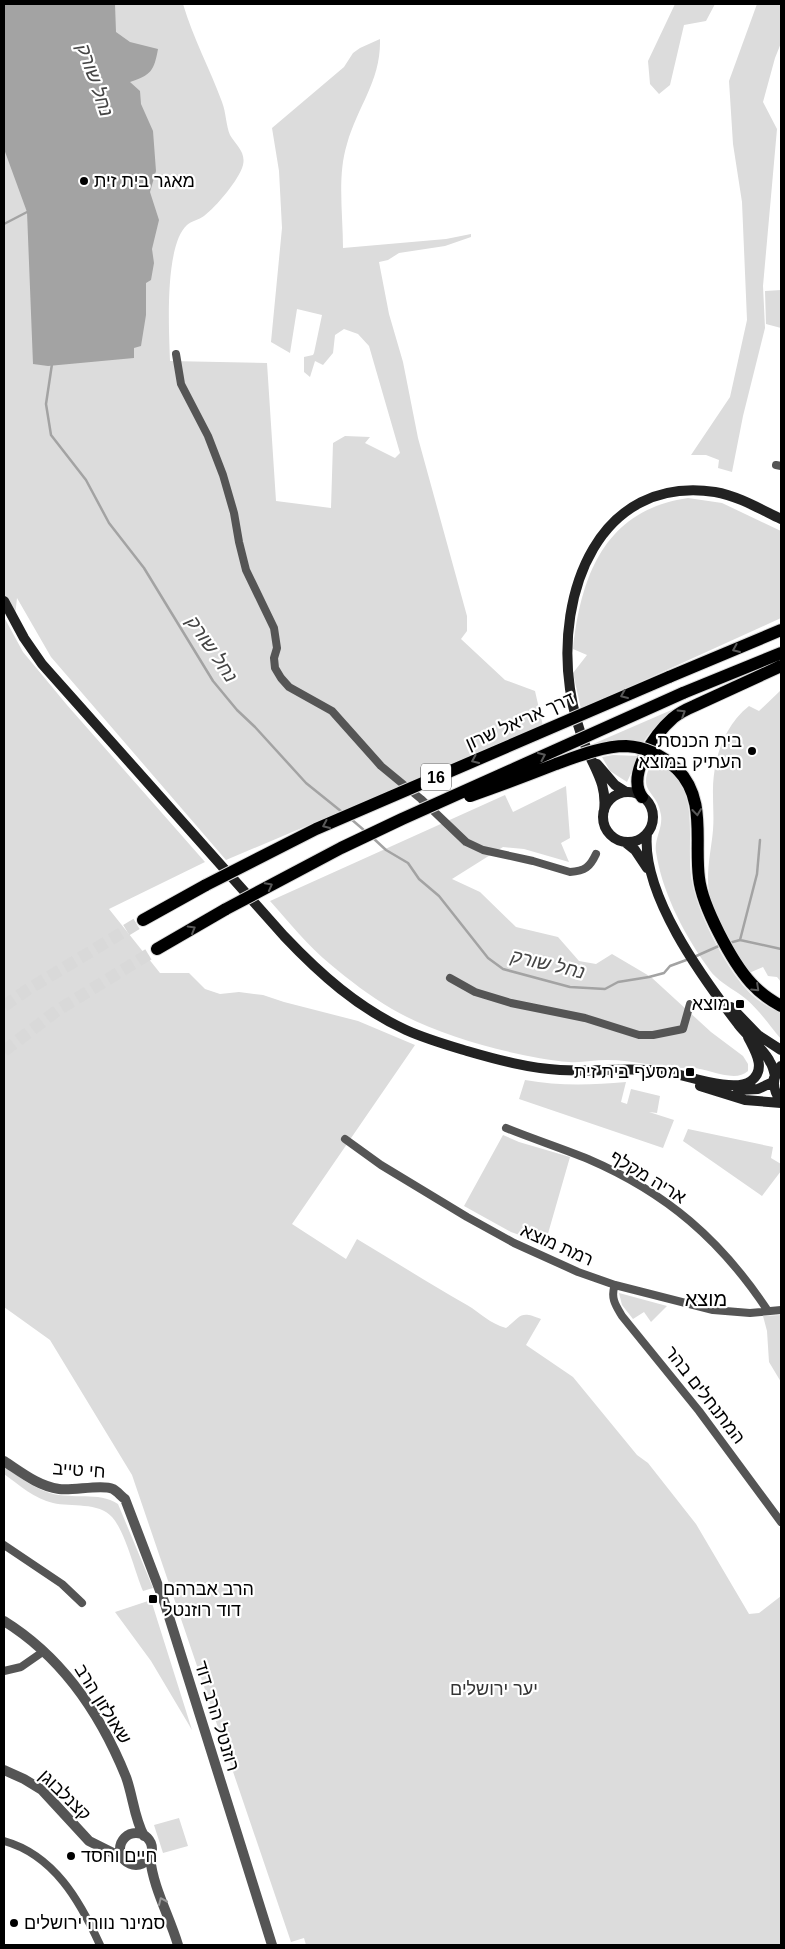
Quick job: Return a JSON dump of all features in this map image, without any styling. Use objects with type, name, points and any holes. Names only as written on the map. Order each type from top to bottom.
[{"type":"highway","name":"דרך אריאל שרון","points":[[143,920],[206,885],[316,829],[781,630]]},
{"type":"highway","name":"16","points":[[158,950],[226,909],[341,848],[683,693],[781,653]]},
{"type":"highway","points":[[642,797],[638,785],[639,772],[653,740],[667,724],[682,712],[781,666]]},
{"type":"highway","points":[[402,819],[491,789],[578,756],[613,747],[636,747],[652,752],[669,761],[677,769],[687,781],[695,799],[698,820],[700,888],[708,911],[744,974],[758,990],[781,1006]]},
{"type":"main road","points":[[652,876],[640,856],[625,842],[618,840],[609,833],[604,822],[606,794],[587,749],[571,698],[568,636],[574,600],[584,564],[606,528],[622,514],[644,502],[665,495],[687,491],[707,491],[724,494],[781,519]]},
{"type":"main road","points":[[4,601],[24,638],[42,664],[284,936],[342,992],[383,1018],[431,1040],[497,1060],[542,1068],[664,1072],[739,1086],[745,1085],[754,1078],[760,1063],[748,1037]]},
{"type":"main road","points":[[587,749],[608,778],[620,790],[642,797],[650,805],[653,815],[652,823],[647,833],[647,851],[652,876],[661,902],[683,945],[711,986],[748,1037],[770,1060],[775,1077],[774,1090],[781,1102]]},
{"type":"main road","points":[[604,811],[611,799],[626,792]]},
{"type":"main road","points":[[625,842],[639,839],[647,833]]},
{"type":"main road","points":[[718,996],[758,1035],[781,1050]]},
{"type":"main road","points":[[713,1082],[736,1089],[747,1090],[765,1087],[773,1082],[781,1066]]},
{"type":"main road","points":[[618,1070],[678,1081],[745,1100],[781,1102]]},
{"type":"street","points":[[176,354],[181,384],[208,436],[224,475],[246,570],[274,628],[277,648],[274,658],[281,678],[289,687],[332,711],[381,766],[421,799],[460,836],[474,846],[570,872],[585,870],[596,854]]},
{"type":"street","points":[[450,978],[475,992],[512,1003],[585,1018],[639,1035],[652,1035],[683,1029],[690,1004]]},
{"type":"street","name":"אריה מקלף","points":[[506,1128],[590,1160],[655,1194],[694,1223],[715,1242],[752,1287],[768,1312]]},
{"type":"street","name":"רמת מוצא","points":[[346,1139],[380,1165],[488,1229],[548,1258],[614,1285],[713,1310],[733,1313],[781,1310]]},
{"type":"street","name":"המתנחלים בהר","points":[[614,1285],[612,1292],[614,1301],[622,1316],[705,1418],[781,1522]]},
{"type":"street","name":"חי טייב","points":[[4,1461],[49,1487],[70,1489],[106,1487],[114,1489],[125,1499]]},
{"type":"street","name":"רוזנטל הרב דוד","points":[[125,1499],[165,1604],[272,1945]]},
{"type":"street","points":[[4,1545],[62,1584],[82,1603]]},
{"type":"street","name":"שאולזון הרב","points":[[4,1621],[44,1651],[68,1676],[100,1722],[115,1752],[133,1799],[139,1826],[144,1836]]},
{"type":"street","points":[[4,1672],[21,1667],[44,1651]]},
{"type":"street","name":"קצנלבוגן","points":[[4,1770],[42,1790],[88,1841],[122,1856]]},
{"type":"street","name":"שאולזון הרב","points":[[125,1838],[133,1799]]},
{"type":"street","points":[[101,1847],[112,1845],[136,1833],[144,1836],[151,1844],[150,1857],[155,1885],[172,1924],[178,1945]]},
{"type":"street","points":[[125,1838],[120,1848],[122,1856],[127,1863],[136,1865],[144,1863],[150,1857]]},
{"type":"street","points":[[4,1841],[27,1850],[54,1872],[64,1883],[85,1914],[100,1945]]},
{"type":"green space","points":[[4,4],[183,4],[222,102],[230,135],[242,152],[244,160],[237,178],[221,200],[200,219],[187,225],[174,251],[170,290],[170,361],[267,363],[276,501],[331,508],[333,443],[345,436],[370,437],[365,443],[395,458],[400,453],[369,346],[358,334],[344,329],[335,335],[333,353],[323,365],[315,361],[310,377],[304,372],[304,357],[314,353],[322,315],[297,309],[290,353],[271,342],[282,228],[279,171],[272,128],[344,67],[353,53],[380,39],[377,68],[352,130],[344,156],[341,182],[343,248],[446,239],[471,234],[471,237],[445,246],[399,253],[388,260],[379,262],[389,314],[403,362],[418,438],[467,616],[467,631],[461,639],[505,680],[535,691],[543,726],[226,860],[51,657],[17,598],[15,616],[4,594]]},
{"type":"green space","points":[[675,4],[715,4],[706,21],[684,25],[670,85],[659,94],[650,84],[648,61]]},
{"type":"green space","points":[[757,4],[781,4],[781,43],[763,102],[777,129],[763,286],[765,328],[743,416],[732,472],[718,468],[719,460],[706,455],[691,455],[730,397],[747,320],[742,202],[733,144],[729,81]]},
{"type":"green space","points":[[781,290],[781,328],[766,324],[765,291]]},
{"type":"green space","points":[[688,498],[722,503],[781,531],[781,618],[581,709],[573,673],[587,655],[573,649],[583,596],[591,572],[602,550],[617,532],[636,516],[660,505]]},
{"type":"green space","name":"יער ירושלים","points":[[4,617],[23,652],[205,862],[109,909],[160,973],[189,973],[205,989],[220,994],[239,992],[263,995],[358,1021],[415,1045],[292,1224],[346,1259],[357,1239],[500,1326],[506,1328],[525,1315],[541,1319],[526,1345],[573,1377],[637,1455],[648,1463],[696,1524],[749,1614],[759,1613],[781,1596],[781,1945],[306,1945],[304,1938],[291,1942],[132,1475],[50,1340],[4,1307]]},
{"type":"green space","points":[[781,690],[781,982],[777,977],[768,976],[763,967],[749,973],[714,912],[709,893],[708,875],[713,826],[713,783],[721,746],[732,724],[740,714],[749,706],[759,711]]},
{"type":"green space","points":[[683,705],[660,722],[642,744],[625,740],[593,744]]},
{"type":"green space","points":[[613,755],[639,756],[627,782],[610,771],[602,757]]},
{"type":"green space","points":[[653,760],[664,766],[673,775],[681,785],[686,796],[690,824],[691,875],[704,920],[720,952],[747,990],[767,1006],[781,1013],[781,1039],[751,1003],[713,974],[688,937],[674,910],[663,881],[656,852],[661,815],[659,806],[649,790],[646,779]]},
{"type":"green space","points":[[566,786],[570,838],[561,843],[569,862],[524,849],[503,847],[452,879],[480,892],[516,927],[558,937],[579,961],[596,964],[612,954],[651,977],[711,1032],[743,1056],[748,1064],[748,1071],[742,1075],[728,1076],[697,1068],[669,1067],[617,1060],[569,1062],[548,1059],[478,1044],[432,1028],[392,1009],[360,988],[314,950],[270,901],[505,795],[513,812]]},
{"type":"green space","points":[[525,1080],[575,1084],[626,1082],[621,1102],[627,1104],[631,1089],[660,1096],[657,1113],[649,1112],[674,1120],[663,1148],[519,1099]]},
{"type":"green space","points":[[688,1129],[773,1147],[771,1158],[781,1164],[781,1171],[762,1196],[683,1141]]},
{"type":"green space","points":[[503,1135],[519,1142],[570,1157],[545,1244],[511,1232],[464,1206]]},
{"type":"green space","points":[[619,1293],[667,1306],[651,1322],[644,1312],[633,1319],[622,1305]]},
{"type":"green space","points":[[781,1315],[781,1382],[769,1362],[767,1331],[763,1316]]},
{"type":"green space","points":[[4,1466],[20,1478],[50,1493],[102,1498],[118,1504],[153,1588],[143,1591],[117,1523],[106,1512],[92,1507],[46,1501],[27,1491],[4,1474]]},
{"type":"green space","points":[[151,1600],[192,1730],[151,1661],[115,1612]]},
{"type":"green space","points":[[179,1818],[188,1846],[163,1853],[154,1825]]},
{"type":"water","name":"מאגר בית זית","points":[[4,4],[115,4],[116,32],[130,42],[158,49],[155,62],[150,71],[143,77],[130,82],[140,91],[141,104],[153,131],[156,171],[150,192],[159,220],[152,249],[154,263],[151,280],[146,283],[146,315],[141,346],[134,348],[134,358],[48,366],[33,364],[27,212],[4,149]]},
{"type":"waterway","points":[[4,224],[29,211]]},
{"type":"waterway","name":"נחל שורק","points":[[52,364],[46,404],[51,435],[86,480],[109,523],[144,568],[213,681],[237,710],[306,783],[342,812]]},
{"type":"waterway","name":"נחל שורק","points":[[351,819],[365,831]]},
{"type":"waterway","name":"נחל שורק","points":[[373,838],[386,850],[408,863],[419,879],[439,896],[488,958],[503,969],[570,987],[605,989],[618,982],[664,973],[670,966],[689,959]]},
{"type":"waterway","points":[[740,940],[757,874],[760,840]]},
{"type":"waterway","name":"נחל שורק","points":[[729,943],[740,940],[781,949]]},
{"type":"waterway","name":"נחל שורק","points":[[694,957],[721,945]]},
{"type":"tunnel","points":[[4,1006],[27,990],[143,920]]},
{"type":"tunnel","points":[[4,1051],[58,1010],[157,949]]},
{"type":"place","name":"מאגר בית זית","points":[[84,181]]},
{"type":"place","name":"בית הכנסת העתיק במוצא","points":[[752,751]]},
{"type":"place","name":"מוצא","points":[[740,1004]]},
{"type":"place","name":"מסעף בית זית","points":[[690,1072]]},
{"type":"place","name":"הרב אברהם דוד רוזנטל","points":[[153,1599]]},
{"type":"place","name":"חיים וחסד","points":[[71,1856]]},
{"type":"place","name":"סמינר נווה ירושלים","points":[[14,1923]]},
{"type":"district","name":"מוצא","points":[[706,1299]]}]
